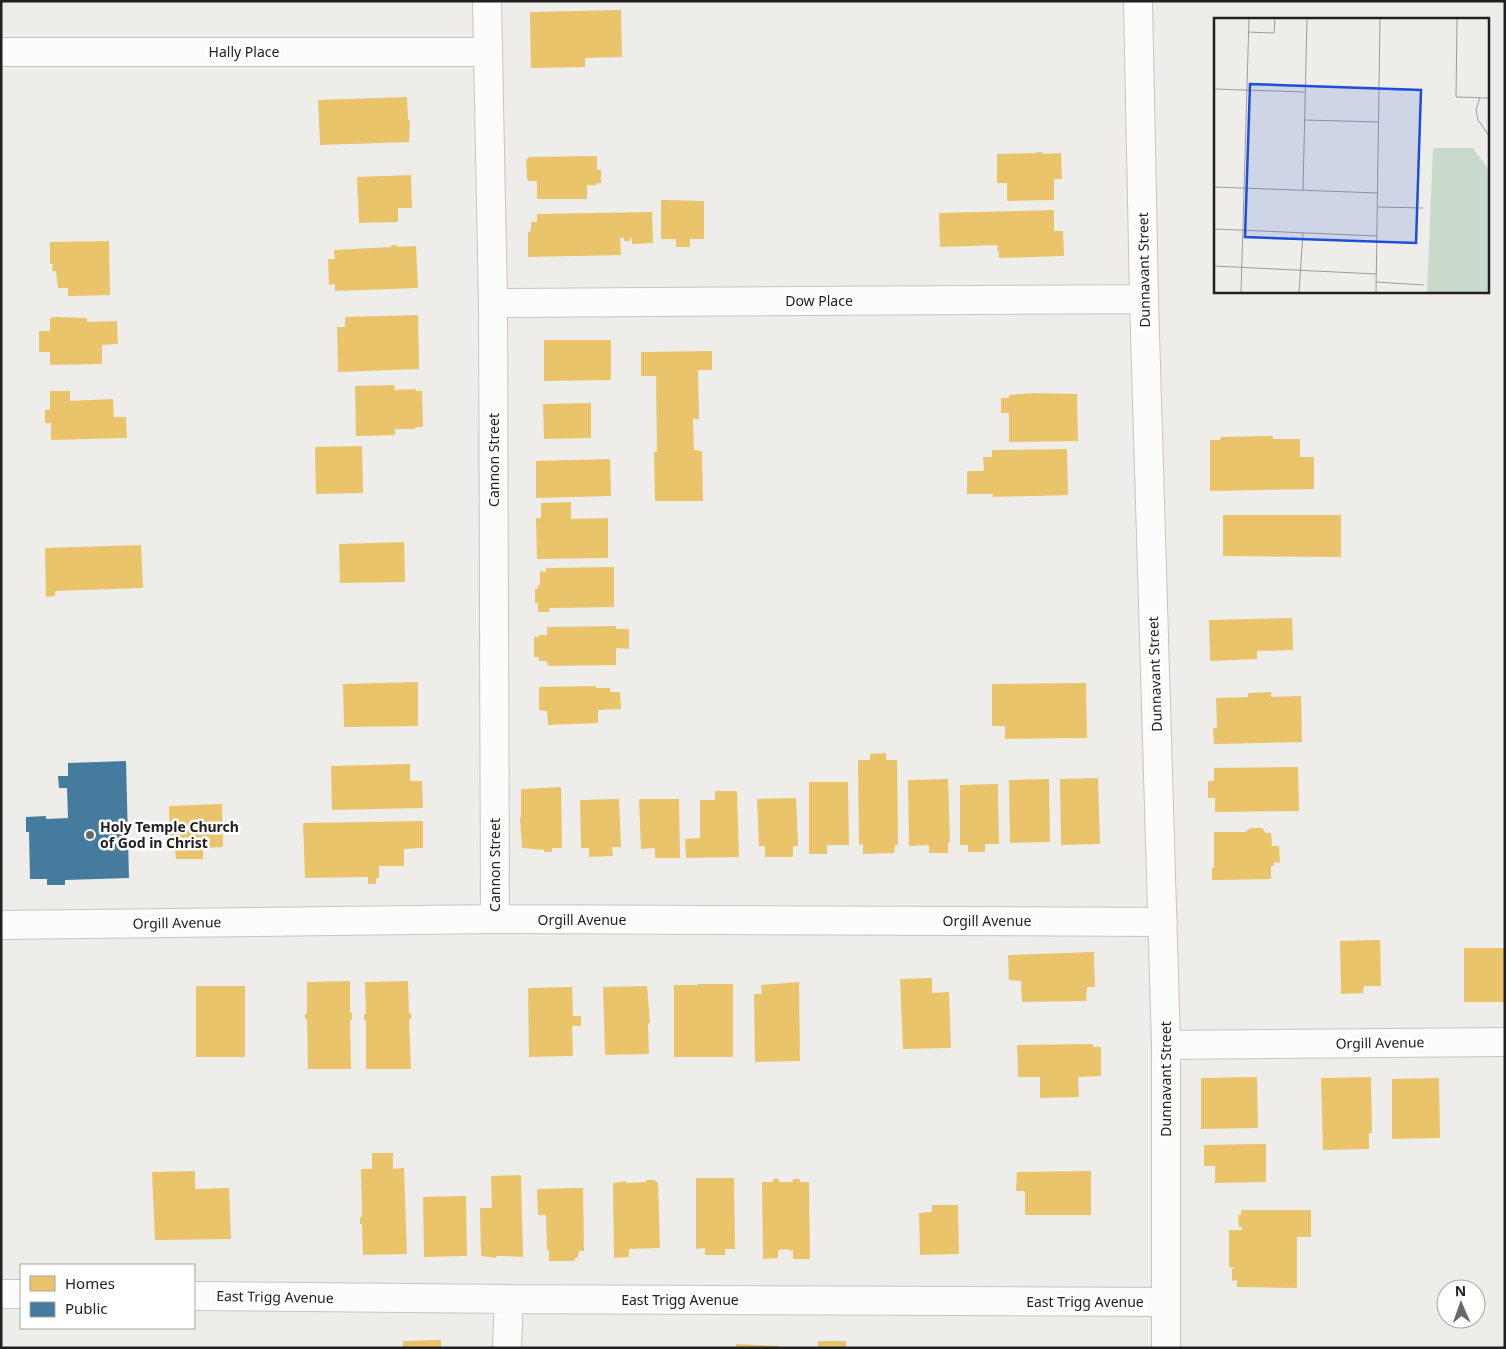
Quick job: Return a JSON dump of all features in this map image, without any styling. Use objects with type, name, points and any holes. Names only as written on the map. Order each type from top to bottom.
[{"type":"street","name":"Cannon Street","points":[[487,1],[493,303],[495,919]]},
{"type":"street","name":"Dunnavant Street","points":[[1138,1],[1144,299],[1166,1046],[1166,1348]]},
{"type":"street","name":"Hally Place","points":[[1,52],[487,52]]},
{"type":"street","name":"Dow Place","points":[[493,303],[1144,299]]},
{"type":"street","name":"Orgill Avenue","points":[[1,925],[495,919],[1163,922]]},
{"type":"street","name":"Orgill Avenue","points":[[1166,1046],[1505,1042]]},
{"type":"street","points":[[1,1294],[20,1294]]},
{"type":"street","name":"East Trigg Avenue","points":[[195,1296],[509,1300],[1165,1302]]},
{"type":"street","points":[[507,1348],[509,1300]]},
{"type":"building: Homes","points":[[621,10],[622,57],[585,58],[585,67],[531,68],[530,12]]},
{"type":"building: Homes","points":[[407,97],[408,120],[410,120],[409,142],[320,145],[318,100]]},
{"type":"building: Homes","points":[[1043,152],[1042,154],[1061,153],[1062,179],[1054,179],[1054,200],[1007,201],[1007,183],[997,183],[997,154]]},
{"type":"building: Homes","points":[[597,156],[597,170],[601,170],[601,183],[587,185],[587,199],[537,199],[537,181],[528,181],[527,179],[526,159],[529,159],[528,157]]},
{"type":"building: Homes","points":[[411,175],[412,208],[398,208],[398,222],[359,223],[357,177]]},
{"type":"building: Homes","points":[[661,200],[704,201],[704,239],[690,239],[690,247],[676,247],[676,239],[661,239]]},
{"type":"building: Homes","points":[[1054,210],[1054,231],[1063,231],[1064,256],[999,258],[998,245],[940,247],[939,213]]},
{"type":"building: Homes","points":[[652,212],[653,243],[632,244],[632,238],[630,238],[630,241],[624,241],[624,238],[620,238],[621,255],[528,257],[528,232],[531,231],[531,222],[537,222],[537,214]]},
{"type":"building: Homes","points":[[109,241],[110,295],[68,296],[68,288],[58,288],[56,271],[52,271],[53,264],[50,264],[50,242]]},
{"type":"building: Homes","points":[[391,245],[397,245],[397,247],[416,246],[418,288],[335,291],[335,284],[329,285],[328,259],[335,259],[334,250],[391,247]]},
{"type":"building: Homes","points":[[418,315],[419,369],[338,372],[337,327],[345,327],[345,317]]},
{"type":"building: Homes","points":[[50,318],[87,318],[87,322],[117,321],[118,344],[102,345],[102,364],[50,365],[50,352],[39,352],[39,331],[50,331]]},
{"type":"building: Homes","points":[[544,340],[611,340],[611,380],[544,381]]},
{"type":"building: Homes","points":[[712,351],[712,370],[698,370],[699,419],[693,419],[694,450],[702,451],[703,501],[655,501],[654,452],[657,452],[656,376],[641,376],[641,352]]},
{"type":"building: Homes","points":[[394,385],[395,390],[416,389],[416,391],[422,391],[423,427],[395,429],[395,435],[356,436],[355,386]]},
{"type":"building: Homes","points":[[50,391],[70,391],[70,401],[113,399],[114,417],[126,417],[127,438],[51,440],[51,423],[45,423],[45,410],[50,410]]},
{"type":"building: Homes","points":[[1032,393],[1077,394],[1078,441],[1009,442],[1009,413],[1001,413],[1001,398],[1009,398],[1009,395]]},
{"type":"building: Homes","points":[[591,403],[591,438],[544,439],[543,404]]},
{"type":"building: Homes","points":[[1273,436],[1273,439],[1300,439],[1300,457],[1314,457],[1314,489],[1210,491],[1210,440],[1220,440],[1221,437]]},
{"type":"building: Homes","points":[[362,446],[363,493],[316,494],[315,447]]},
{"type":"building: Homes","points":[[1067,449],[1068,495],[993,497],[993,494],[967,494],[967,471],[984,471],[983,457],[992,457],[992,450]]},
{"type":"building: Homes","points":[[610,459],[611,496],[536,498],[536,461]]},
{"type":"building: Homes","points":[[571,502],[571,519],[608,518],[608,558],[537,559],[536,518],[541,518],[541,503]]},
{"type":"building: Homes","points":[[1223,515],[1341,515],[1341,557],[1223,556]]},
{"type":"building: Homes","points":[[404,542],[405,582],[340,583],[339,544]]},
{"type":"building: Homes","points":[[141,545],[143,588],[55,591],[55,596],[46,597],[45,548]]},
{"type":"building: Homes","points":[[614,567],[614,607],[549,608],[550,612],[538,612],[538,603],[535,603],[535,589],[538,589],[538,585],[540,585],[540,571],[546,572],[546,568]]},
{"type":"building: Homes","points":[[1292,618],[1293,650],[1257,651],[1257,659],[1210,661],[1209,620]]},
{"type":"building: Homes","points":[[616,626],[616,629],[629,629],[629,649],[617,648],[616,665],[548,666],[547,661],[539,661],[539,657],[534,657],[534,637],[547,635],[547,627]]},
{"type":"building: Homes","points":[[418,682],[418,726],[344,727],[343,684]]},
{"type":"building: Homes","points":[[1086,683],[1087,738],[1005,739],[1005,726],[992,726],[992,684]]},
{"type":"building: Homes","points":[[596,686],[596,688],[610,688],[610,692],[620,692],[621,709],[598,710],[598,723],[548,725],[547,711],[539,710],[539,687]]},
{"type":"building: Homes","points":[[1271,692],[1271,697],[1301,696],[1302,742],[1214,744],[1213,728],[1217,728],[1216,698],[1248,697],[1248,693]]},
{"type":"building: Homes","points":[[886,753],[886,760],[897,760],[898,845],[895,845],[894,853],[863,854],[863,844],[859,845],[858,760],[870,760],[870,754]]},
{"type":"building: Homes","points":[[410,764],[410,781],[422,781],[423,808],[332,810],[331,766]]},
{"type":"building: Homes","points":[[1298,767],[1299,811],[1215,812],[1215,798],[1208,798],[1208,781],[1214,781],[1214,768]]},
{"type":"building: Homes","points":[[1098,778],[1100,844],[1061,845],[1060,779]]},
{"type":"building: Homes","points":[[948,779],[950,842],[948,842],[948,853],[929,853],[929,845],[909,846],[908,780]]},
{"type":"building: Homes","points":[[1049,779],[1050,842],[1010,843],[1009,780]]},
{"type":"building: Homes","points":[[809,782],[848,782],[849,845],[827,845],[827,854],[809,854]]},
{"type":"building: Homes","points":[[998,784],[999,844],[985,844],[985,852],[968,852],[968,845],[960,845],[960,785]]},
{"type":"building: Homes","points":[[561,787],[562,848],[552,848],[552,852],[544,852],[544,850],[522,848],[521,789]]},
{"type":"building: Homes","points":[[715,791],[737,791],[739,857],[686,858],[685,839],[700,838],[700,800],[715,800]]},
{"type":"building: Homes","points":[[796,798],[798,846],[793,846],[793,857],[765,857],[765,846],[759,846],[757,799]]},
{"type":"building: Homes","points":[[619,799],[621,847],[612,847],[613,856],[589,857],[589,848],[581,848],[580,800]]},
{"type":"building: Homes","points":[[639,799],[679,799],[680,858],[655,858],[655,848],[641,849]]},
{"type":"building: Homes","points":[[222,804],[223,847],[203,848],[203,859],[176,859],[175,848],[170,848],[169,806]]},
{"type":"building: Homes","points":[[423,821],[423,848],[404,849],[404,866],[379,866],[379,878],[376,878],[376,884],[368,884],[368,877],[305,878],[303,823]]},
{"type":"building: Homes","points":[[1251,828],[1262,828],[1266,833],[1271,833],[1272,846],[1279,846],[1280,863],[1274,862],[1274,866],[1271,866],[1271,879],[1212,880],[1214,832],[1245,832]]},
{"type":"building: Homes","points":[[1380,940],[1381,986],[1364,986],[1363,993],[1341,994],[1340,941]]},
{"type":"building: Homes","points":[[1464,948],[1505,948],[1505,1002],[1464,1002]]},
{"type":"building: Homes","points":[[1094,952],[1095,987],[1087,987],[1086,1001],[1022,1002],[1021,981],[1009,980],[1008,955]]},
{"type":"building: Homes","points":[[932,978],[932,993],[949,992],[951,1048],[903,1049],[900,979]]},
{"type":"building: Homes","points":[[350,981],[350,1013],[352,1013],[352,1020],[350,1019],[351,1069],[308,1069],[307,1019],[305,1019],[305,1014],[307,1014],[307,982]]},
{"type":"building: Homes","points":[[408,981],[409,1013],[411,1013],[411,1019],[409,1019],[411,1069],[366,1069],[365,982]]},
{"type":"building: Homes","points":[[799,982],[800,1061],[755,1062],[754,994],[762,994],[761,985]]},
{"type":"building: Homes","points":[[733,984],[733,1057],[674,1057],[674,985]]},
{"type":"building: Homes","points":[[196,986],[245,986],[245,1057],[196,1057]]},
{"type":"building: Homes","points":[[647,986],[650,1023],[648,1023],[649,1054],[605,1055],[603,987]]},
{"type":"building: Homes","points":[[572,987],[573,1016],[581,1016],[581,1026],[572,1026],[573,1056],[529,1057],[528,988]]},
{"type":"building: Homes","points":[[1093,1044],[1093,1047],[1101,1047],[1101,1076],[1078,1077],[1079,1097],[1040,1098],[1040,1077],[1018,1077],[1017,1045]]},
{"type":"building: Homes","points":[[1257,1077],[1258,1128],[1201,1129],[1201,1078]]},
{"type":"building: Homes","points":[[1371,1077],[1372,1133],[1369,1133],[1369,1149],[1323,1150],[1321,1078]]},
{"type":"building: Homes","points":[[1439,1078],[1440,1138],[1392,1139],[1392,1079]]},
{"type":"building: Homes","points":[[1266,1144],[1266,1182],[1215,1183],[1215,1166],[1204,1166],[1204,1145]]},
{"type":"building: Homes","points":[[372,1153],[393,1153],[393,1169],[404,1168],[407,1254],[363,1255],[362,1224],[360,1224],[360,1217],[362,1217],[361,1169],[372,1169]]},
{"type":"building: Homes","points":[[195,1171],[195,1189],[229,1188],[231,1239],[155,1240],[152,1172]]},
{"type":"building: Homes","points":[[1091,1171],[1091,1215],[1025,1215],[1025,1191],[1016,1191],[1017,1172]]},
{"type":"building: Homes","points":[[521,1175],[523,1257],[496,1256],[497,1258],[481,1256],[480,1208],[492,1208],[491,1176]]},
{"type":"building: Homes","points":[[696,1178],[734,1178],[735,1249],[725,1249],[725,1255],[705,1255],[705,1248],[696,1249]]},
{"type":"building: Homes","points":[[773,1179],[779,1179],[779,1182],[793,1182],[793,1179],[800,1179],[800,1182],[809,1182],[810,1259],[793,1259],[793,1250],[789,1251],[789,1249],[778,1250],[778,1258],[763,1259],[762,1182],[773,1182]]},
{"type":"building: Homes","points":[[646,1180],[658,1182],[660,1248],[629,1249],[629,1257],[614,1258],[613,1183],[626,1181],[626,1183],[646,1182]]},
{"type":"building: Homes","points":[[583,1188],[584,1251],[579,1251],[578,1257],[574,1259],[575,1261],[549,1261],[546,1215],[538,1215],[537,1189]]},
{"type":"building: Homes","points":[[466,1196],[467,1256],[424,1257],[423,1197]]},
{"type":"building: Homes","points":[[932,1205],[958,1205],[959,1254],[920,1255],[919,1213],[932,1212]]},
{"type":"building: Homes","points":[[1241,1210],[1311,1210],[1311,1237],[1297,1237],[1297,1288],[1237,1287],[1237,1280],[1232,1281],[1232,1269],[1235,1268],[1229,1267],[1229,1230],[1242,1230],[1242,1227],[1239,1227],[1238,1215],[1241,1215]]},
{"type":"building: Homes","points":[[441,1340],[441,1348],[403,1348],[403,1341]]},
{"type":"building: Homes","points":[[818,1341],[846,1341],[846,1348],[818,1348]]},
{"type":"building: Homes","points":[[736,1344],[779,1346],[779,1348],[736,1348]]},
{"type":"building: Public","points":[[126,761],[129,878],[65,880],[65,885],[47,885],[47,879],[30,879],[29,832],[26,832],[26,817],[46,816],[46,819],[68,818],[67,788],[59,788],[58,776],[68,776],[68,763]]},
{"type":"place","name":"Holy Temple Church of God in Christ","points":[[90,835]]}]
